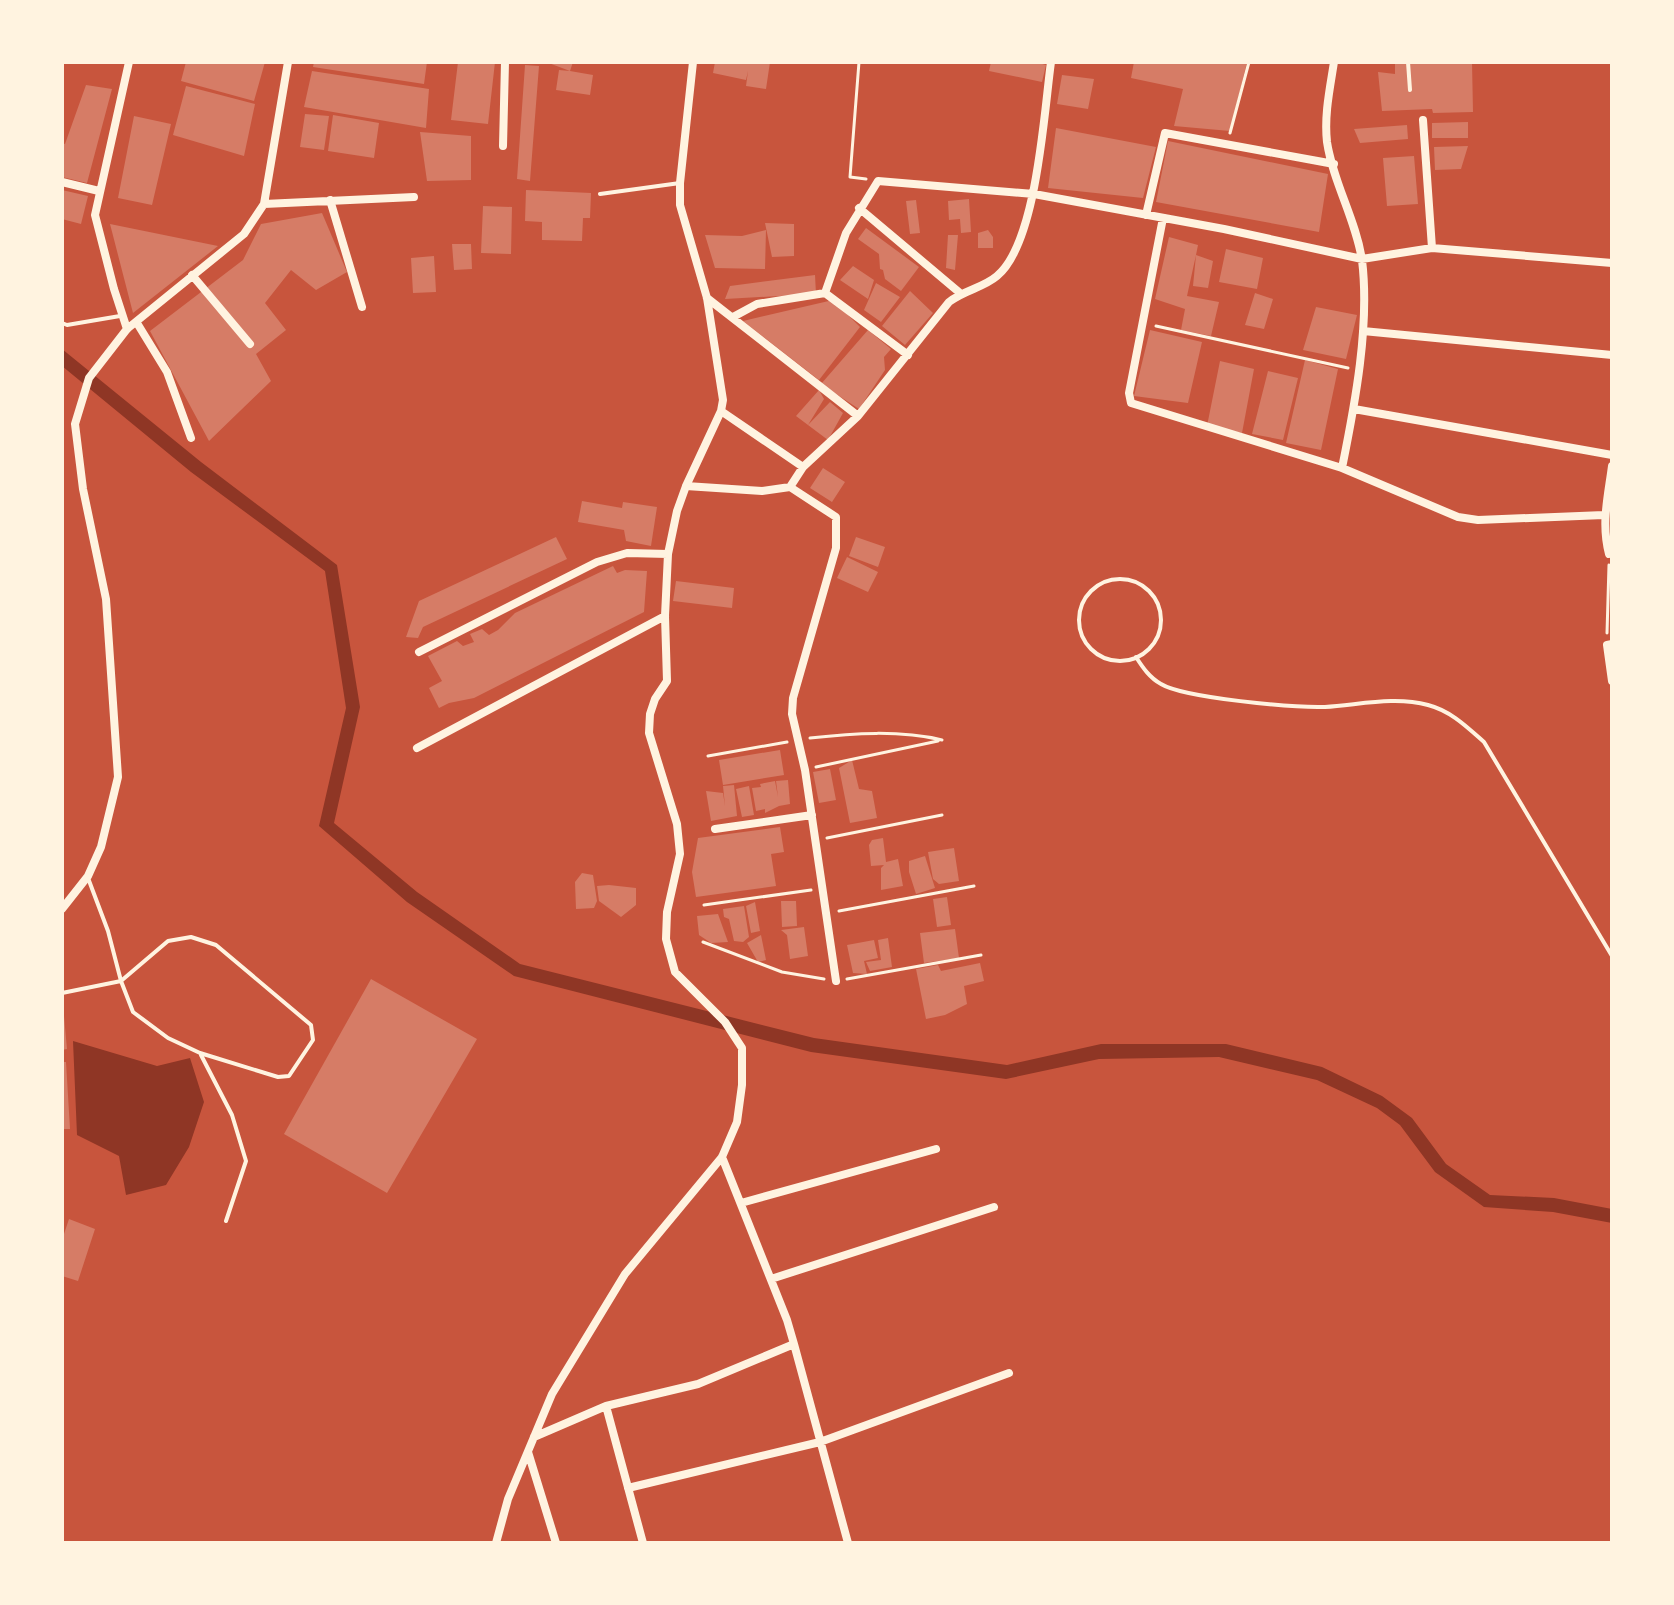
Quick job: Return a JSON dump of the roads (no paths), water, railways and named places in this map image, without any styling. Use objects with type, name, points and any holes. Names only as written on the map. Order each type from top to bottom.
[{"type":"street","points":[[127,329],[95,215],[129,62]]},
{"type":"street","points":[[62,909],[88,876],[101,847],[118,777],[106,599],[83,489],[75,424],[89,378],[127,329],[244,234],[264,204],[288,62]]},
{"type":"street","points":[[503,146],[505,62]]},
{"type":"street","points":[[496,1543],[508,1499],[552,1394],[625,1274],[722,1157],[737,1122],[742,1085],[742,1048],[725,1022],[675,972],[666,939],[667,912],[680,854],[677,824],[649,733],[655,699],[667,681],[665,616],[668,554],[677,511],[723,400],[707,298],[680,205],[693,62]]},
{"type":"street","points":[[790,487],[803,467],[858,416],[949,302],[960,293],[999,275],[1008,264],[1034,194],[1051,62]]},
{"type":"street","points":[[1334,62],[1326,112],[1327,142],[1362,259],[1363,331],[1354,409],[1342,468]]},
{"type":"street","points":[[1423,120],[1432,248]]},
{"type":"street","points":[[1146,215],[1165,133],[1334,164]]},
{"type":"street","points":[[825,293],[846,233],[878,181],[1034,194],[1362,259],[1432,248],[1612,263]]},
{"type":"street","points":[[62,182],[99,191]]},
{"type":"street","points":[[264,204],[414,197]]},
{"type":"street","points":[[330,200],[362,307]]},
{"type":"street","points":[[859,208],[960,293]]},
{"type":"street","points":[[1163,218],[1129,393],[1131,403],[1342,468],[1458,517],[1478,520],[1604,515]]},
{"type":"street","points":[[192,275],[250,344]]},
{"type":"street","points":[[733,317],[757,304],[825,293],[908,355]]},
{"type":"street","points":[[707,298],[858,416]]},
{"type":"street","points":[[137,323],[167,372],[191,438]]},
{"type":"street","points":[[1363,331],[1612,355]]},
{"type":"street","points":[[1354,409],[1612,455]]},
{"type":"street","points":[[721,411],[803,467]]},
{"type":"street","points":[[1611,553],[1604,536],[1604,515],[1612,466]]},
{"type":"street","points":[[686,486],[762,491],[790,487],[836,517],[836,548],[793,698],[792,714],[805,770],[836,981]]},
{"type":"street","points":[[419,652],[597,562],[627,553],[668,554]]},
{"type":"street","points":[[417,748],[665,616]]},
{"type":"street","points":[[1609,645],[1612,681]]},
{"type":"street","points":[[715,829],[812,815]]},
{"type":"street","points":[[741,1203],[936,1149]]},
{"type":"street","points":[[722,1157],[794,1344],[848,1543]]},
{"type":"street","points":[[771,1279],[994,1207]]},
{"type":"street","points":[[534,1437],[606,1406],[698,1384],[794,1344]]},
{"type":"street","points":[[628,1488],[820,1442],[1009,1373]]},
{"type":"street","points":[[606,1406],[643,1543]]},
{"type":"street","points":[[528,1451],[556,1543]]},
{"type":"lane","points":[[1408,62],[1410,90]]},
{"type":"lane","points":[[600,194],[680,183]]},
{"type":"lane","points":[[62,323],[108,320],[123,315]]},
{"type":"lane","points":[[1114,579],[1135,582],[1145,587],[1158,604],[1161,614],[1158,635],[1145,652],[1136,657],[1126,660],[1105,658],[1095,652],[1082,636],[1079,625],[1082,604],[1095,587],[1104,582],[1114,579]]},
{"type":"lane","points":[[1136,657],[1147,673],[1162,686],[1185,692],[1265,704],[1321,707],[1400,699],[1431,705],[1460,720],[1484,742],[1612,956]]},
{"type":"lane","points":[[62,993],[121,981],[168,941],[191,937],[216,945],[311,1025],[313,1040],[289,1076],[278,1077],[200,1053],[168,1038],[133,1012],[121,981],[108,931],[88,876]]},
{"type":"lane","points":[[200,1053],[232,1115],[246,1161],[226,1221]]}]
